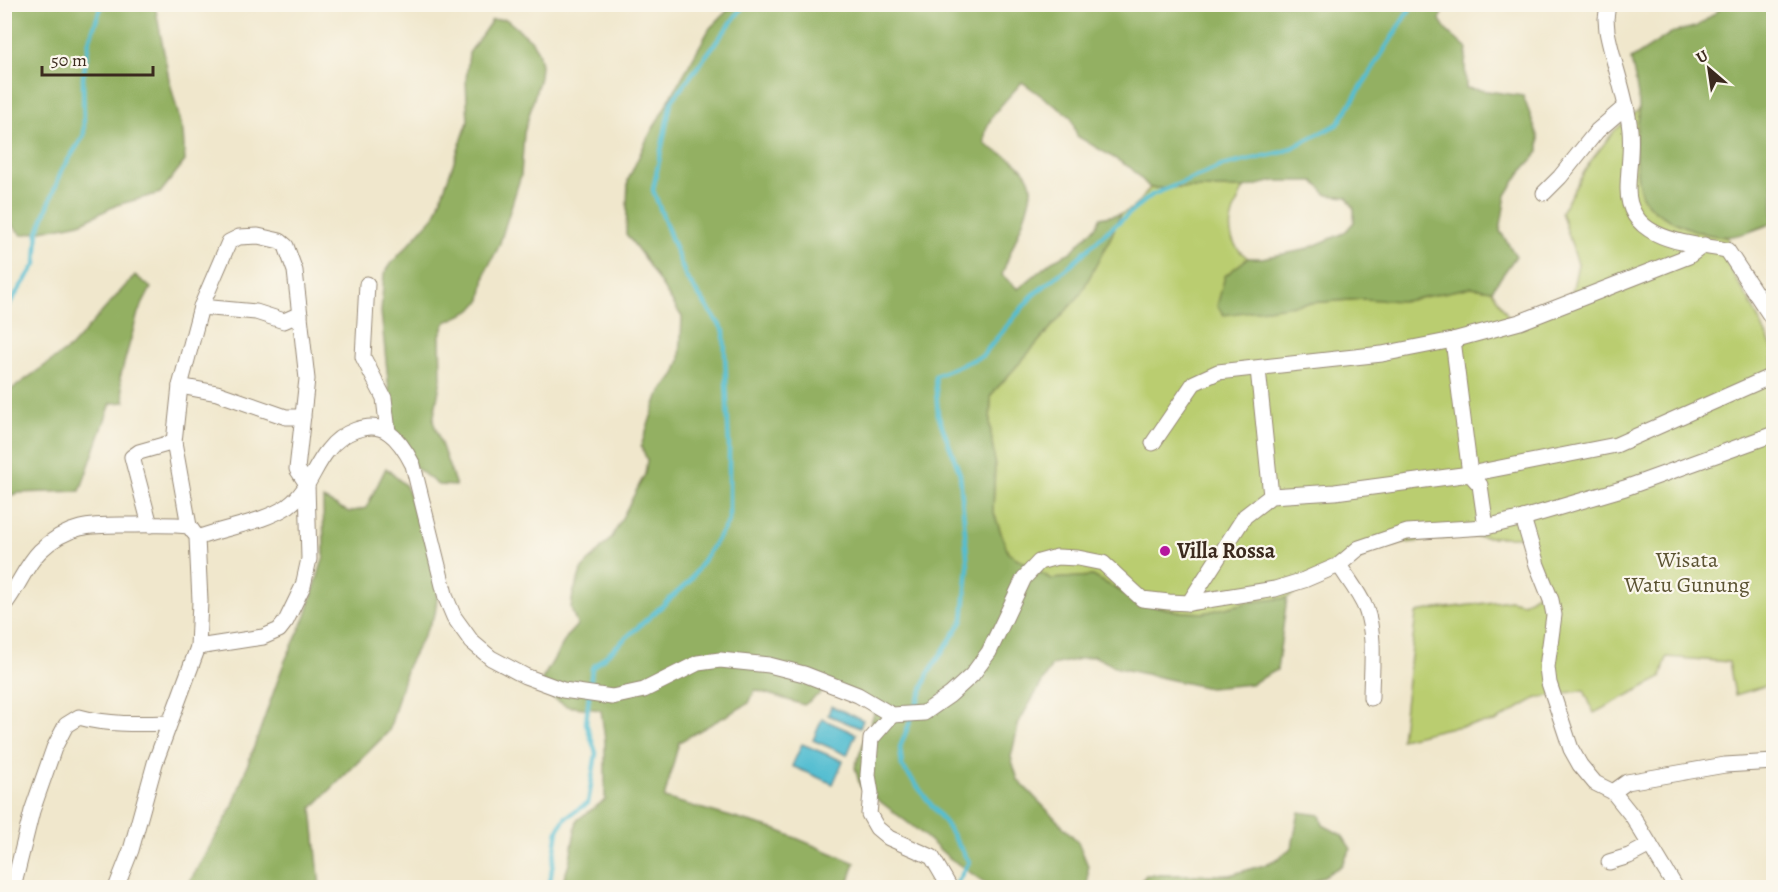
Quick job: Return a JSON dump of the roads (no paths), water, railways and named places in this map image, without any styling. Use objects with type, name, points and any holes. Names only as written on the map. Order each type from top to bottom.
[{"type":"street","points":[[1608,4],[1606,31],[1630,127],[1631,154],[1628,190],[1629,202],[1636,217],[1646,227],[1662,237],[1679,243],[1727,249],[1773,321]]},
{"type":"street","points":[[1544,193],[1597,131],[1626,106]]},
{"type":"street","points":[[116,888],[131,850],[155,763],[198,647],[200,601],[193,532],[174,442],[180,386],[201,307],[229,242],[239,237],[258,236],[280,241],[286,246],[295,271],[307,379],[297,469],[308,484],[309,559],[303,586],[286,621],[279,630],[263,637],[198,647]]},
{"type":"street","points":[[1153,443],[1194,383],[1218,372],[1382,354],[1453,340],[1520,322],[1689,256],[1704,245]]},
{"type":"street","points":[[367,284],[363,357],[384,398],[388,432]]},
{"type":"street","points":[[201,307],[256,312],[284,321],[300,314]]},
{"type":"street","points":[[1453,340],[1470,474],[1480,485],[1486,527]]},
{"type":"street","points":[[1258,369],[1272,496]]},
{"type":"street","points":[[1189,603],[1245,516],[1272,496],[1335,492],[1470,474],[1616,445],[1773,375]]},
{"type":"street","points":[[180,386],[217,393],[286,417],[303,417]]},
{"type":"street","points":[[4,604],[40,551],[81,526],[171,524],[193,532],[260,519],[288,506],[308,484],[328,450],[339,439],[363,427],[378,428],[388,432],[404,448],[413,465],[446,598],[454,617],[472,642],[491,658],[525,676],[563,690],[612,697],[644,690],[698,663],[720,660],[769,665],[804,674],[858,695],[899,715],[924,713],[950,695],[972,675],[989,652],[1024,578],[1039,562],[1057,557],[1103,563],[1142,599],[1189,603],[1275,589],[1339,565],[1359,548],[1407,532],[1486,527],[1523,518],[1625,488],[1773,434]]},
{"type":"street","points":[[150,525],[132,457],[139,452],[174,442]]},
{"type":"street","points":[[1523,518],[1537,565],[1551,600],[1554,615],[1547,667],[1549,683],[1571,749],[1595,783],[1613,792],[1633,817],[1676,888]]},
{"type":"street","points":[[1339,565],[1365,606],[1369,619],[1371,698]]},
{"type":"street","points":[[899,715],[871,739],[868,775],[871,793],[869,814],[877,828],[889,838],[932,857],[949,886]]},
{"type":"street","points":[[13,888],[32,811],[54,748],[66,725],[79,717],[142,724],[169,723]]},
{"type":"street","points":[[1613,792],[1627,782],[1725,765],[1773,762]]},
{"type":"street","points":[[1609,862],[1629,856],[1650,845]]},
{"type":"water","points":[[831,706],[863,720],[860,728],[828,715]]},
{"type":"water","points":[[822,719],[856,734],[847,755],[813,740]]},
{"type":"water","points":[[802,744],[843,761],[833,784],[792,766]]},
{"type":"waterway","points":[[4,312],[36,264],[38,232],[62,170],[84,135],[83,78],[89,41],[102,4]]},
{"type":"waterway","points":[[549,888],[558,830],[565,818],[588,803],[596,753],[586,723],[592,668],[689,582],[729,521],[729,448],[724,331],[686,277],[653,190],[671,102],[745,4]]},
{"type":"waterway","points":[[915,709],[928,674],[963,620],[968,568],[960,474],[938,415],[935,376],[982,356],[1033,295],[1152,195],[1222,166],[1283,152],[1338,124],[1413,4]]},
{"type":"waterway","points":[[912,717],[900,747],[902,766],[945,823],[969,862],[954,888]]},
{"type":"place","name":"Villa Rossa","points":[[1165,551]]},
{"type":"park label","name":"Wisata Watu Gunung","points":[[1687,572]]}]
